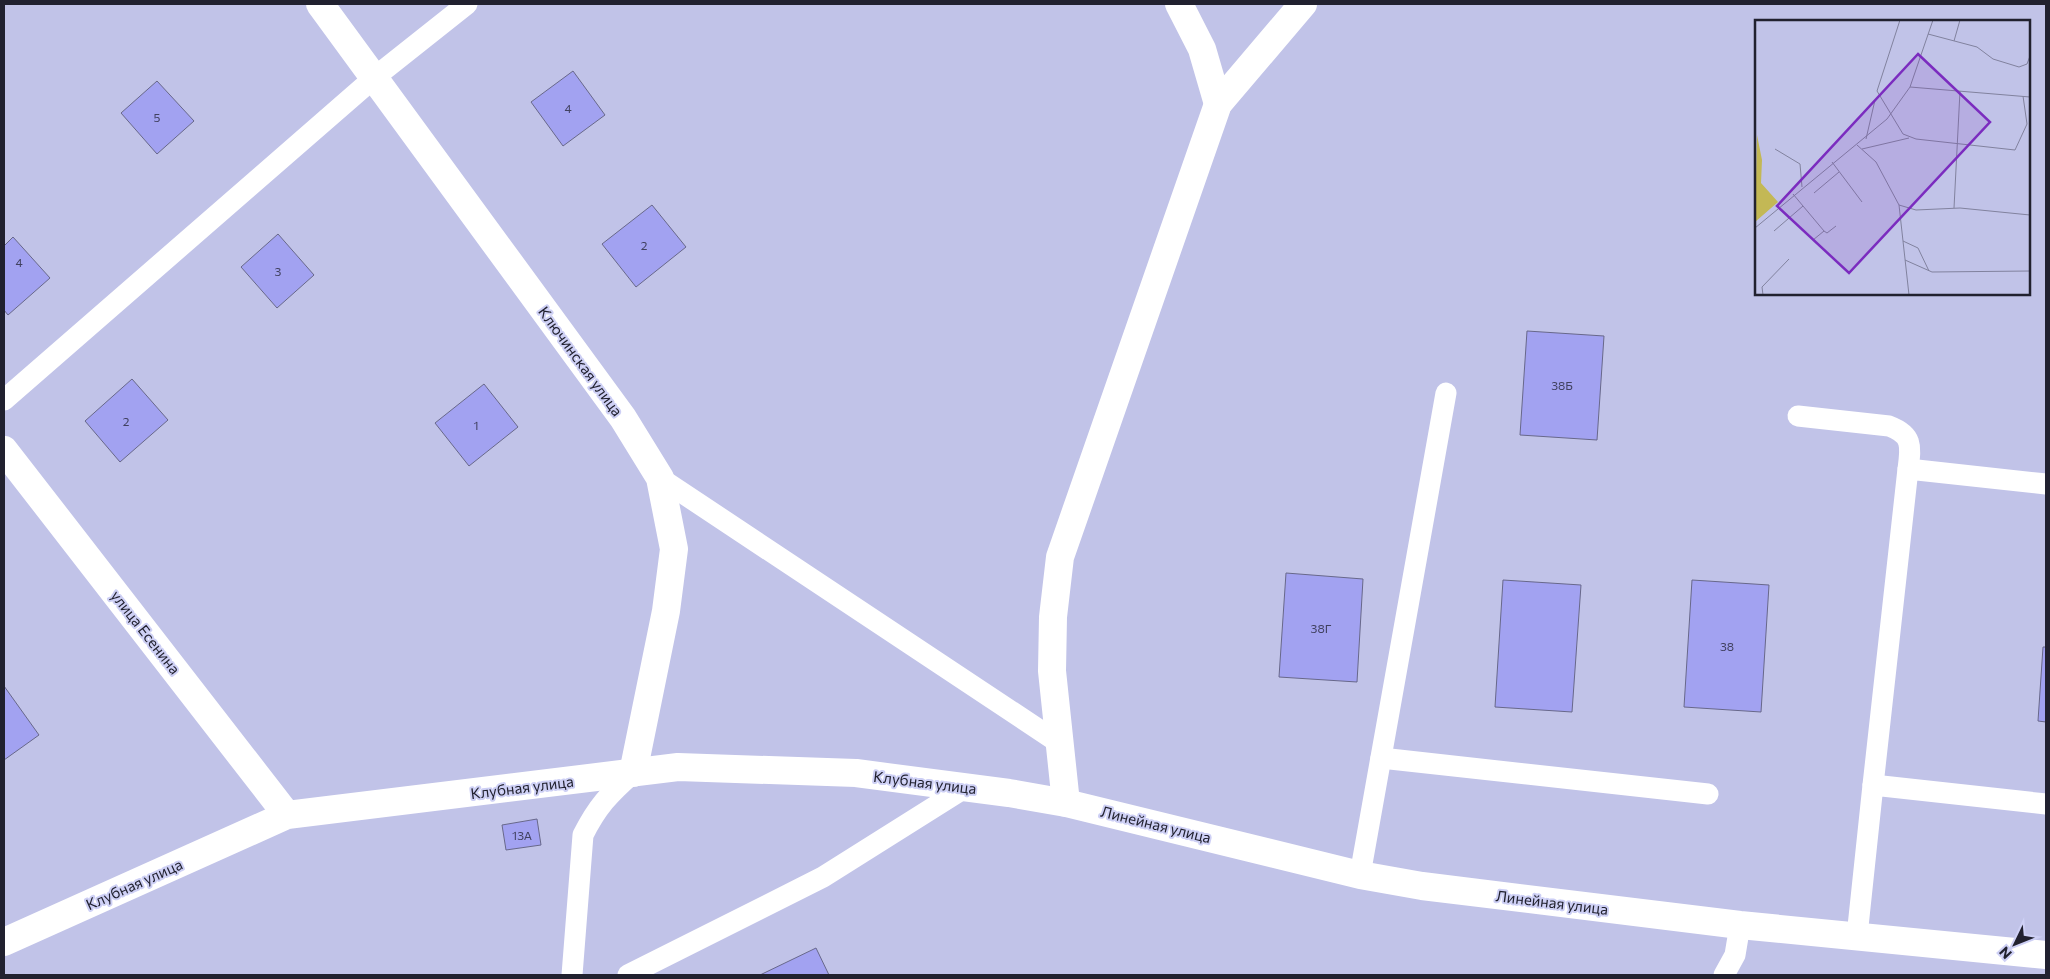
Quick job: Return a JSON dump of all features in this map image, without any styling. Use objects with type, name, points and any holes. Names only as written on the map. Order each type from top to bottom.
[{"type":"street","name":"Ключинская улица","points":[[320,4],[375,76],[623,418],[660,478],[674,550],[666,611],[633,773]]},
{"type":"street","points":[[1179,4],[1202,49],[1218,104]]},
{"type":"street","points":[[1066,803],[1052,671],[1053,617],[1060,557],[1218,104],[1303,4]]},
{"type":"street","name":"улица Есенина","points":[[4,450],[288,815]]},
{"type":"street","name":"Клубная улица","points":[[4,942],[288,815],[678,767],[856,773],[966,787],[1066,803]]},
{"type":"street","name":"Линейная улица","points":[[1066,803],[1360,875],[1422,886],[1740,925],[2046,955]]},
{"type":"lane","points":[[4,400],[375,76],[467,4]]},
{"type":"lane","points":[[1360,875],[1446,393]]},
{"type":"lane","points":[[1798,416],[1889,426],[1902,431],[1909,441],[1911,450],[1856,936]]},
{"type":"lane","points":[[1908,468],[2046,484]]},
{"type":"lane","points":[[660,478],[1059,742]]},
{"type":"lane","points":[[1381,758],[1708,794]]},
{"type":"lane","points":[[572,975],[583,835],[592,816],[607,796],[633,773]]},
{"type":"lane","points":[[1873,784],[2046,804]]},
{"type":"lane","points":[[628,975],[822,876],[966,787]]},
{"type":"lane","points":[[1724,975],[1734,955],[1740,925]]},
{"type":"building","points":[[573,71],[605,115],[563,146],[531,102]]},
{"type":"building","points":[[157,81],[194,121],[157,154],[121,113]]},
{"type":"building","points":[[652,205],[686,247],[636,287],[602,244]]},
{"type":"building","points":[[278,234],[314,275],[277,308],[241,267]]},
{"type":"building","points":[[13,237],[50,278],[8,315],[4,310],[4,246]]},
{"type":"building","points":[[1527,331],[1604,336],[1597,440],[1520,435]]},
{"type":"building","points":[[132,379],[168,420],[120,462],[85,421]]},
{"type":"building","points":[[484,384],[518,427],[469,466],[435,423]]},
{"type":"building","points":[[1286,573],[1363,579],[1357,682],[1279,677]]},
{"type":"building","points":[[1503,580],[1581,585],[1572,712],[1495,707]]},
{"type":"building","points":[[1692,580],[1769,585],[1761,712],[1684,707]]},
{"type":"building","points":[[2043,647],[2046,647],[2046,722],[2038,721]]},
{"type":"building","points":[[4,686],[39,735],[4,760]]},
{"type":"building","points":[[537,819],[541,845],[506,850],[502,825]]},
{"type":"building","points":[[816,948],[829,975],[760,975]]}]
